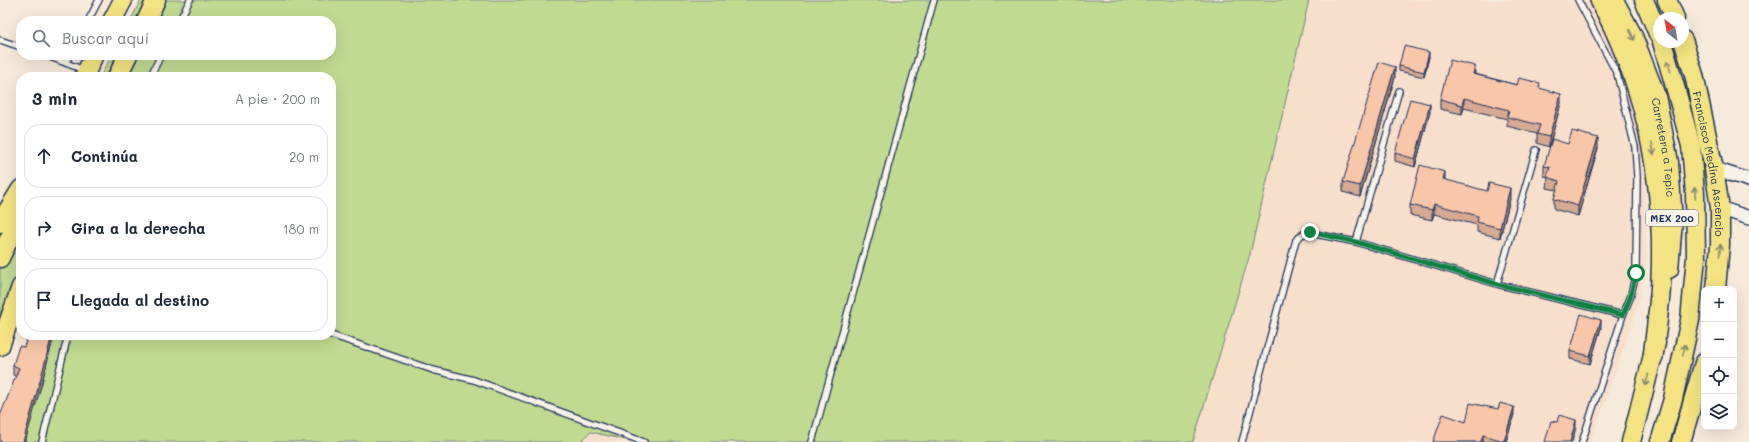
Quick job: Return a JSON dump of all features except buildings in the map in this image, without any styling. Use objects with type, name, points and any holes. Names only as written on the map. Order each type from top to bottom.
[{"type":"highway","points":[[115,16],[123,0]]},
{"type":"highway","points":[[148,16],[156,0]]},
{"type":"highway","points":[[1600,0],[1628,60],[1644,111],[1655,162],[1660,221],[1661,279],[1653,357]]},
{"type":"highway","name":"Carretera a Tepic","points":[[1614,0],[1633,36],[1656,96],[1669,162],[1672,221],[1669,280],[1653,357],[1631,442]]},
{"type":"highway","points":[[1644,0],[1653,22]]},
{"type":"highway","points":[[1667,0],[1672,12]]},
{"type":"highway","name":"Carretera a Tepic","points":[[1660,442],[1673,399],[1690,320],[1696,257],[1695,194],[1691,146],[1664,48]]},
{"type":"highway","name":"Francisco Medina Ascencio","points":[[1686,48],[1694,75],[1714,169],[1720,208],[1720,245],[1716,286]]},
{"type":"highway","points":[[120,72],[126,60]]},
{"type":"highway","points":[[0,223],[16,196]]},
{"type":"highway","points":[[0,258],[16,224]]},
{"type":"highway","points":[[0,313],[16,295]]},
{"type":"highway","points":[[0,346],[16,301]]},
{"type":"highway","points":[[1681,442],[1701,372]]},
{"type":"highway","points":[[1671,442],[1673,399]]},
{"type":"street","points":[[1714,169],[1749,180]]},
{"type":"street","points":[[1720,208],[1749,218]]},
{"type":"lane","points":[[91,16],[99,0]]},
{"type":"lane","points":[[182,16],[190,0]]},
{"type":"lane","points":[[812,442],[934,0]]},
{"type":"lane","points":[[1578,0],[1617,74],[1635,147],[1637,176],[1636,273],[1630,298],[1623,315],[1582,442]]},
{"type":"lane","points":[[0,40],[16,45]]},
{"type":"lane","points":[[60,60],[88,68]]},
{"type":"lane","points":[[152,72],[158,60]]},
{"type":"lane","points":[[1356,242],[1399,91]]},
{"type":"lane","points":[[1497,284],[1536,150]]},
{"type":"lane","points":[[1242,442],[1296,240],[1303,234],[1310,232],[1356,242],[1497,284],[1623,315]]},
{"type":"lane","points":[[336,337],[432,370],[474,380],[644,442]]},
{"type":"lane","points":[[42,442],[67,340]]},
{"type":"shaded area","points":[[181,0],[1589,0],[1605,28],[1622,67],[1634,107],[1644,166],[1647,259],[1638,307],[1591,442],[26,442],[317,340],[336,340],[336,72],[331,72],[331,60],[336,60],[336,16],[295,16]]},
{"type":"green space","points":[[141,0],[151,0],[143,16],[133,16]]},
{"type":"green space","points":[[162,0],[1309,0],[1250,254],[1193,442],[635,442],[591,432],[582,440],[586,442],[19,442],[49,340],[336,340],[336,72],[126,72],[132,60],[336,60],[336,16],[154,16]]},
{"type":"green space","points":[[109,60],[119,60],[113,72],[103,72]]},
{"type":"green space","points":[[16,240],[16,279],[0,324],[0,268]]},
{"type":"route","points":[[1310,232],[1356,242],[1497,284],[1613,311],[1623,315],[1630,298],[1636,273]]}]
